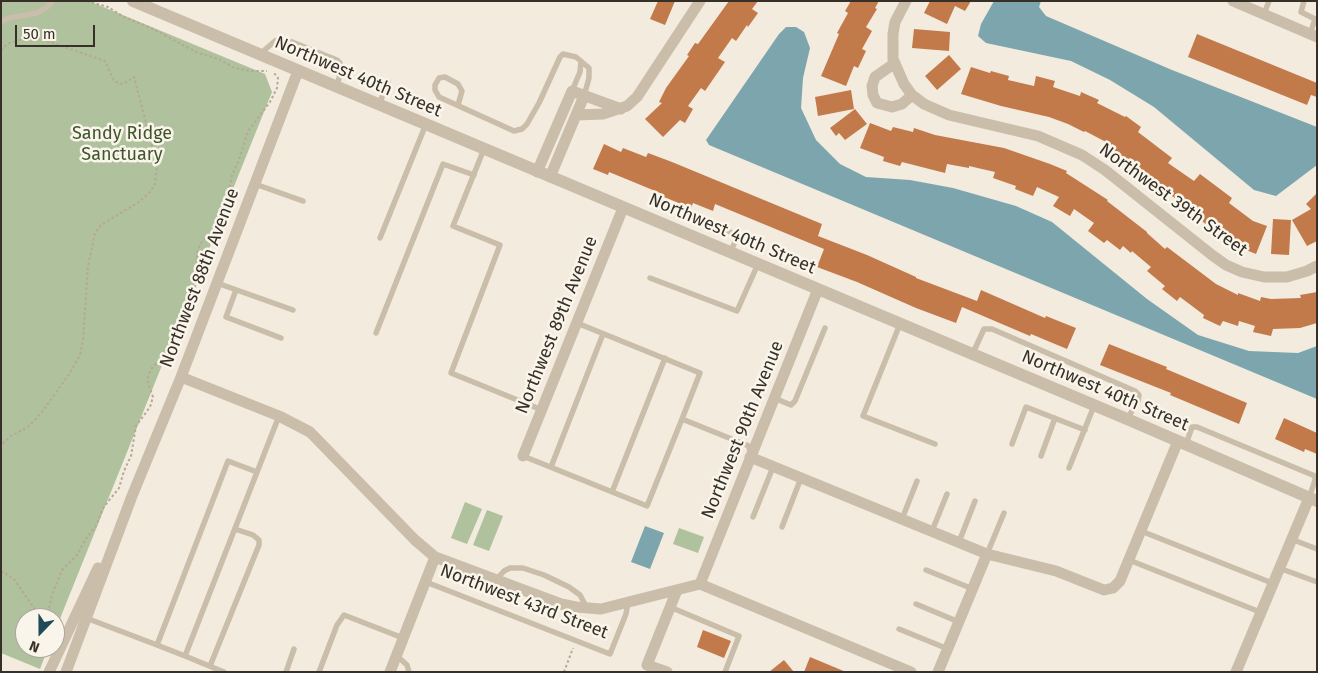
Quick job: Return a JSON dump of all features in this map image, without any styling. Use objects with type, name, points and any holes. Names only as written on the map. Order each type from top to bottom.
[{"type":"street","name":"Northwest 40th Street","points":[[133,1],[550,178],[1127,419],[1313,500]]},
{"type":"street","points":[[576,115],[603,114],[621,109],[637,97],[700,1]]},
{"type":"street","points":[[906,1],[895,22],[893,34],[894,63],[875,77],[872,86],[873,95],[877,103],[892,107],[902,104],[912,94]]},
{"type":"street","points":[[1240,2],[1314,36]]},
{"type":"street","name":"Northwest 39th Street","points":[[894,63],[904,84],[924,104],[949,115],[1038,136],[1082,155],[1105,170],[1226,265],[1242,272],[1264,277],[1287,277],[1317,266]]},
{"type":"street","name":"Northwest 88th Avenue","points":[[68,671],[132,496],[181,376],[298,72]]},
{"type":"street","points":[[537,172],[572,91],[621,109]]},
{"type":"street","points":[[550,178],[584,96]]},
{"type":"street","name":"Northwest 89th Avenue","points":[[523,456],[623,208]]},
{"type":"street","name":"Northwest 90th Avenue","points":[[700,584],[818,289]]},
{"type":"street","points":[[181,376],[279,416],[310,432],[415,540],[435,557],[560,604],[587,608],[601,609],[700,584],[911,672]]},
{"type":"street","points":[[750,457],[987,554],[1056,571],[1104,590],[1114,588],[1120,581],[1182,443]]},
{"type":"street","name":"Northwest 88th Avenue","points":[[51,668],[132,496]]},
{"type":"street","points":[[1236,672],[1291,539],[1313,500]]},
{"type":"street","points":[[938,672],[987,554]]},
{"type":"street","points":[[390,672],[435,557]]},
{"type":"street","points":[[667,672],[647,665],[676,590]]},
{"type":"street","points":[[51,668],[68,671]]},
{"type":"lane","points":[[1,22],[9,18],[37,13],[53,1]]},
{"type":"lane","points":[[1264,14],[1269,1]]},
{"type":"lane","points":[[1304,1],[1300,12],[1316,19],[1314,36]]},
{"type":"lane","points":[[259,55],[269,45],[282,39],[337,60],[340,63],[341,69],[337,87]]},
{"type":"lane","points":[[458,105],[462,91],[458,84],[445,77],[439,78],[435,84],[436,93],[440,96],[458,105],[514,131],[522,129],[540,103],[563,54],[576,57],[589,68],[589,78],[584,96]]},
{"type":"lane","points":[[572,91],[580,72],[581,62]]},
{"type":"lane","points":[[379,105],[388,81]]},
{"type":"lane","points":[[380,238],[426,124]]},
{"type":"lane","points":[[484,149],[453,226],[500,245],[451,373],[542,410]]},
{"type":"lane","points":[[376,333],[444,164],[474,175]]},
{"type":"lane","points":[[254,184],[303,201]]},
{"type":"lane","points":[[725,230],[753,240]]},
{"type":"lane","points":[[730,253],[738,235]]},
{"type":"lane","points":[[650,278],[737,311],[758,264]]},
{"type":"lane","points":[[216,282],[293,310]]},
{"type":"lane","points":[[236,290],[226,317],[281,338]]},
{"type":"lane","points":[[523,456],[647,506],[700,373],[577,323]]},
{"type":"lane","points":[[900,324],[863,416],[935,444]]},
{"type":"lane","points":[[774,398],[791,405],[795,401],[825,328]]},
{"type":"lane","points":[[973,355],[984,330],[992,329],[1135,391],[1139,395],[1138,401],[1127,419]]},
{"type":"lane","points":[[551,467],[604,334]]},
{"type":"lane","points":[[612,492],[665,358]]},
{"type":"lane","points":[[1069,468],[1094,406]]},
{"type":"lane","points":[[1012,444],[1026,407],[1084,430]]},
{"type":"lane","points":[[185,656],[279,416]]},
{"type":"lane","points":[[1041,456],[1055,418]]},
{"type":"lane","points":[[682,419],[748,446],[750,457]]},
{"type":"lane","points":[[1182,443],[1192,428],[1197,427],[1314,476],[1313,500]]},
{"type":"lane","points":[[157,645],[228,461],[257,472]]},
{"type":"lane","points":[[753,517],[774,467]]},
{"type":"lane","points":[[782,527],[801,478]]},
{"type":"lane","points":[[902,519],[917,481]]},
{"type":"lane","points":[[932,531],[947,494]]},
{"type":"lane","points":[[959,542],[975,501]]},
{"type":"lane","points":[[987,554],[1004,513]]},
{"type":"lane","points":[[210,666],[259,545],[259,540],[253,535],[235,529]]},
{"type":"lane","points":[[1141,531],[1272,583]]},
{"type":"lane","points":[[1291,539],[1317,549]]},
{"type":"lane","points":[[1129,560],[1260,612]]},
{"type":"lane","points":[[496,580],[504,571],[510,568],[523,568],[544,575],[569,587],[580,595],[587,608]]},
{"type":"lane","points":[[1279,568],[1317,582]]},
{"type":"lane","points":[[926,570],[972,589]]},
{"type":"lane","name":"Northwest 43rd Street","points":[[426,582],[610,654],[626,614],[628,602]]},
{"type":"lane","points":[[916,604],[959,622]]},
{"type":"lane","points":[[670,606],[739,636],[725,672]]},
{"type":"lane","points":[[319,672],[337,625],[344,614],[404,638]]},
{"type":"lane","points":[[86,618],[224,672]]},
{"type":"lane","points":[[900,629],[948,649]]},
{"type":"lane","points":[[286,672],[294,649]]},
{"type":"lane","points":[[396,655],[407,665],[409,672]]},
{"type":"path","points":[[49,608],[62,570],[77,555],[85,540],[96,526],[103,508],[120,488],[130,456],[136,426],[150,407],[153,397],[147,380],[151,369],[183,332],[196,279],[197,252],[201,243],[214,231],[221,220],[232,175],[248,131],[270,102],[277,88],[278,78],[274,72],[234,68],[219,60],[198,53],[152,28],[124,17],[108,7],[86,1]]},
{"type":"path","points":[[1,50],[7,44],[24,38],[35,37],[105,61],[114,81],[120,84],[134,77],[157,165],[155,184],[150,192],[139,202],[101,225],[95,233],[88,266],[83,340],[80,355],[70,373],[42,412],[28,427],[11,436],[1,445]]},
{"type":"path","points":[[1,571],[14,579],[34,608]]},
{"type":"path","points":[[564,672],[576,640]]},
{"type":"green space","name":"Sandy Ridge Sanctuary","points":[[1,1],[89,1],[265,74],[272,92],[64,608],[15,608],[15,658],[44,658],[40,669],[1,653]]},
{"type":"green space","points":[[465,502],[482,509],[467,544],[451,538]]},
{"type":"green space","points":[[487,510],[503,516],[489,551],[473,545]]},
{"type":"green space","points":[[679,528],[704,537],[698,553],[673,544]]},
{"type":"water","points":[[994,1],[1041,1],[1039,7],[1046,16],[1172,70],[1317,127],[1317,165],[1276,196],[1254,190],[1154,107],[1110,80],[1071,61],[986,43],[978,36],[981,24]]},
{"type":"water","points":[[786,27],[796,27],[804,32],[810,48],[803,78],[801,108],[816,140],[840,164],[866,177],[910,180],[953,188],[1016,206],[1052,222],[1147,299],[1198,335],[1249,351],[1298,353],[1317,346],[1317,399],[709,145],[706,140],[779,34]]},
{"type":"water","points":[[645,526],[664,533],[650,569],[631,562]]},
{"type":"building","points":[[658,1],[675,1],[665,25],[650,19]]},
{"type":"building","points":[[729,1],[758,1],[752,9],[758,13],[736,41],[732,38],[718,58],[725,62],[705,91],[701,88],[688,106],[693,109],[685,123],[680,120],[663,137],[645,119],[662,103],[659,102],[666,88],[689,56],[687,55],[695,43],[698,44]]},
{"type":"building","points":[[851,1],[879,1],[875,8],[877,9],[866,27],[872,31],[862,49],[866,51],[858,68],[854,66],[846,86],[821,76],[839,34],[837,33],[848,13],[845,11]]},
{"type":"building","points":[[930,1],[971,1],[965,11],[955,6],[947,24],[924,13]]},
{"type":"building","points":[[914,29],[950,32],[949,51],[912,48]]},
{"type":"building","points":[[1197,34],[1317,83],[1317,97],[1311,95],[1307,105],[1188,57]]},
{"type":"building","points":[[949,55],[961,69],[937,90],[925,76]]},
{"type":"building","points":[[971,67],[1009,76],[1008,80],[1034,86],[1036,76],[1055,81],[1053,87],[1080,96],[1081,92],[1099,100],[1097,103],[1126,116],[1141,127],[1138,132],[1172,158],[1168,163],[1194,181],[1200,174],[1232,198],[1229,203],[1253,221],[1267,226],[1256,254],[1231,244],[1179,201],[1138,172],[1139,170],[1104,144],[1106,142],[1085,131],[1049,117],[961,94]]},
{"type":"building","points":[[851,90],[854,109],[818,116],[815,97]]},
{"type":"building","points":[[855,109],[867,124],[845,140],[839,133],[836,136],[830,128]]},
{"type":"building","points":[[870,123],[891,131],[893,127],[913,132],[914,128],[935,135],[1004,148],[1067,171],[1066,173],[1108,200],[1165,249],[1167,247],[1216,284],[1238,295],[1238,293],[1260,301],[1261,297],[1271,299],[1301,298],[1300,295],[1317,292],[1317,323],[1300,328],[1273,329],[1271,336],[1253,332],[1255,326],[1239,321],[1238,326],[1223,321],[1220,326],[1203,318],[1204,315],[1180,297],[1177,301],[1162,289],[1165,286],[1147,271],[1151,267],[1132,251],[1131,253],[1123,246],[1120,250],[1107,240],[1104,243],[1088,231],[1094,223],[1074,209],[1070,216],[1053,206],[1059,197],[1037,187],[1033,196],[1015,189],[1016,186],[993,178],[995,172],[969,166],[969,168],[947,164],[945,173],[902,162],[900,166],[883,161],[884,157],[860,148]]},
{"type":"building","points":[[604,144],[621,152],[623,148],[646,157],[648,153],[822,224],[818,236],[867,255],[916,278],[977,301],[981,290],[1045,318],[1046,316],[1076,328],[1067,349],[1031,334],[1030,336],[962,307],[956,323],[916,308],[817,267],[824,249],[715,204],[713,211],[693,203],[691,208],[609,172],[608,175],[593,169]]},
{"type":"building","points":[[1317,193],[1317,241],[1307,246],[1292,220],[1311,209],[1306,204]]},
{"type":"building","points":[[1273,219],[1291,220],[1289,255],[1271,254]]},
{"type":"building","points":[[1109,344],[1167,367],[1166,369],[1247,403],[1239,424],[1170,395],[1171,393],[1100,365]]},
{"type":"building","points":[[1284,418],[1317,433],[1317,454],[1305,449],[1304,452],[1275,439]]},
{"type":"building","points":[[703,630],[731,641],[724,658],[697,647]]},
{"type":"building","points":[[810,657],[846,672],[804,672]]},
{"type":"building","points":[[784,660],[794,672],[769,672]]}]
